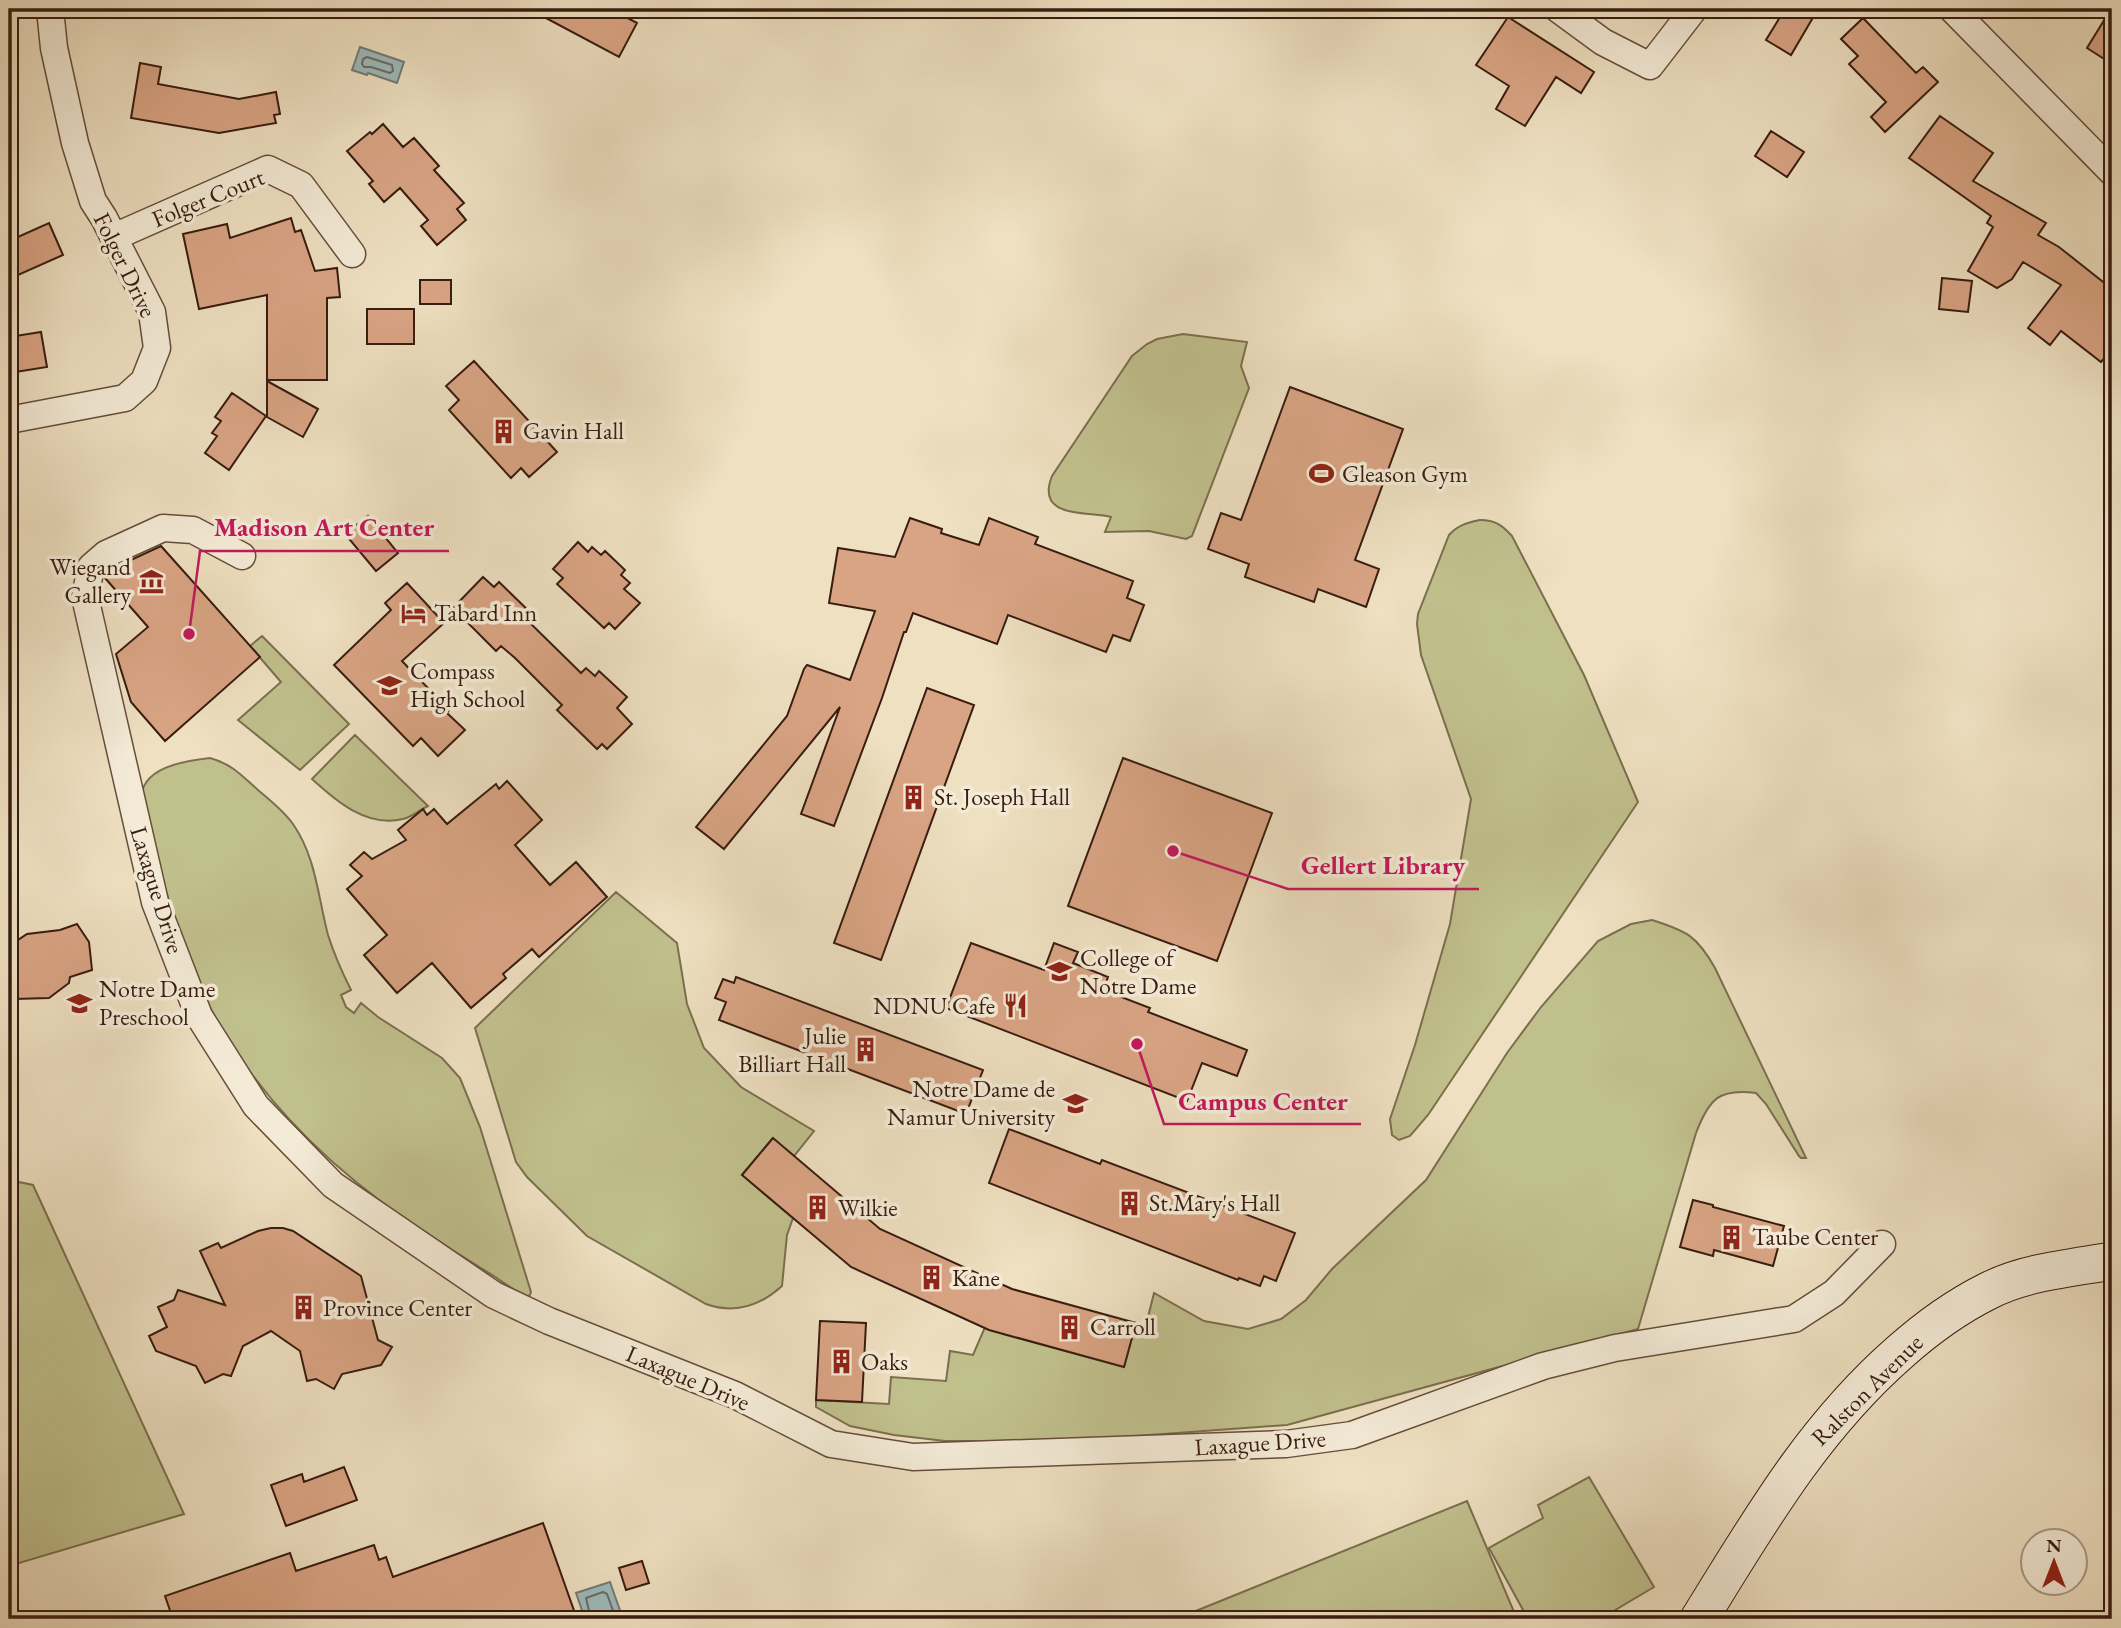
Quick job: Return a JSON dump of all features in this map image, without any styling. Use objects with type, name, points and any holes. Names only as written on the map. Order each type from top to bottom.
[{"type":"main road","name":"Ralston Avenue","points":[[1699,1619],[1777,1494],[1809,1449],[1843,1408],[1882,1368],[1953,1310],[1990,1290],[2028,1277],[2112,1261]]},
{"type":"street","name":"Folger Drive","points":[[9,420],[125,398],[144,381],[157,348],[152,312],[93,201],[75,143],[54,48],[50,9]]},
{"type":"street","points":[[1558,9],[1604,42],[1650,66],[1694,9]]},
{"type":"street","points":[[1952,9],[2112,172]]},
{"type":"street","name":"Folger Court","points":[[114,237],[268,169],[301,185],[352,254]]},
{"type":"street","name":"Laxague Drive","points":[[242,556],[193,530],[163,528],[106,554],[91,567],[85,597],[155,902],[199,1016],[256,1106],[332,1185],[494,1295],[548,1321],[735,1395],[831,1444],[913,1457],[1286,1444],[1352,1435],[1543,1366],[1615,1348],[1794,1319],[1834,1293],[1882,1244]]},
{"type":"green space","points":[[1183,334],[1247,342],[1241,366],[1249,388],[1192,536],[1186,539],[1149,531],[1105,532],[1111,517],[1077,513],[1057,506],[1051,500],[1049,490],[1052,476],[1132,356],[1157,339]]},
{"type":"green space","points":[[1480,520],[1498,524],[1512,536],[1584,675],[1638,802],[1428,1115],[1410,1136],[1399,1140],[1392,1135],[1390,1119],[1415,1045],[1450,924],[1471,799],[1421,655],[1418,614],[1449,535],[1463,525]]},
{"type":"green space","points":[[262,636],[349,724],[300,770],[238,720],[281,682],[250,646]]},
{"type":"green space","points":[[355,735],[428,806],[403,819],[377,820],[353,811],[312,779]]},
{"type":"green space","points":[[210,758],[242,775],[277,806],[301,837],[312,864],[328,935],[351,990],[341,995],[346,1007],[354,1013],[361,1003],[442,1058],[460,1078],[480,1127],[531,1292],[529,1297],[512,1289],[402,1217],[342,1170],[314,1145],[263,1089],[220,1026],[183,944],[141,801],[148,780],[156,773],[176,764]]},
{"type":"green space","points":[[616,892],[677,943],[687,1004],[704,1048],[741,1087],[814,1131],[794,1156],[772,1139],[742,1175],[793,1218],[787,1235],[782,1286],[756,1303],[737,1308],[706,1304],[587,1236],[527,1177],[516,1162],[475,1028]]},
{"type":"green space","points":[[1652,920],[1690,936],[1709,957],[1806,1158],[1799,1156],[1756,1093],[1724,1094],[1711,1104],[1696,1133],[1638,1329],[1287,1425],[1068,1441],[945,1441],[850,1426],[816,1407],[816,1400],[889,1404],[891,1377],[946,1381],[950,1351],[973,1355],[986,1325],[1003,1334],[1124,1367],[1136,1323],[1146,1325],[1154,1293],[1204,1321],[1248,1329],[1281,1319],[1306,1300],[1332,1269],[1426,1180],[1507,1053],[1541,1007],[1598,941],[1631,924]]},
{"type":"green space","points":[[9,1180],[33,1185],[184,1514],[9,1566]]},
{"type":"green space","points":[[1589,1477],[1654,1587],[1600,1619],[1528,1619],[1489,1548],[1543,1518],[1538,1505]]},
{"type":"green space","points":[[1467,1501],[1517,1619],[1176,1619]]},
{"type":"water","points":[[360,47],[404,62],[397,83],[352,70]]},
{"type":"water","points":[[610,1582],[623,1619],[585,1619],[576,1593]]},
{"type":"building","points":[[529,9],[611,9],[637,23],[619,57]]},
{"type":"building","points":[[1785,9],[1818,9],[1791,55],[1766,40]]},
{"type":"building","points":[[2112,9],[2112,64],[2087,48]]},
{"type":"building","points":[[1508,17],[1594,72],[1581,93],[1556,77],[1525,126],[1496,109],[1509,86],[1476,65]]},
{"type":"building","points":[[1863,18],[1916,73],[1923,67],[1938,82],[1885,132],[1871,117],[1886,102],[1849,64],[1858,56],[1841,39]]},
{"type":"building","points":[[140,63],[161,67],[158,84],[239,99],[276,92],[280,114],[274,115],[276,123],[219,133],[131,118]]},
{"type":"building","points":[[1940,116],[1993,153],[1973,181],[2046,223],[2038,235],[2059,247],[2112,289],[2112,348],[2101,362],[2061,331],[2050,345],[2028,328],[2061,285],[2023,262],[2012,279],[1997,288],[1968,271],[1993,227],[1987,223],[1991,216],[1909,158]]},
{"type":"building","points":[[383,124],[403,147],[414,138],[439,166],[434,170],[464,203],[457,209],[466,220],[437,245],[421,226],[428,220],[400,188],[384,202],[369,184],[373,181],[347,151]]},
{"type":"building","points":[[1771,131],[1804,152],[1787,177],[1755,156]]},
{"type":"building","points":[[291,218],[295,232],[301,230],[315,271],[337,268],[340,297],[327,298],[327,380],[267,380],[267,295],[199,309],[183,234],[227,224],[230,238]]},
{"type":"building","points":[[49,223],[63,255],[9,279],[9,241]]},
{"type":"building","points":[[1942,278],[1972,281],[1968,312],[1939,309]]},
{"type":"building","points":[[420,280],[451,280],[451,304],[420,304]]},
{"type":"building","points":[[367,309],[414,309],[414,344],[367,344]]},
{"type":"building","points":[[41,332],[47,367],[9,373],[9,337]]},
{"type":"building","name":"Gavin Hall","points":[[474,361],[557,452],[529,477],[521,468],[511,478],[449,410],[459,400],[446,386]]},
{"type":"building","points":[[267,381],[318,409],[303,437],[267,417]]},
{"type":"building","name":"Gleason Gym","points":[[1290,387],[1403,429],[1355,560],[1379,569],[1366,607],[1318,589],[1314,602],[1245,577],[1249,564],[1208,549],[1221,513],[1241,520]]},
{"type":"building","points":[[232,393],[266,416],[229,470],[205,453],[217,436],[212,433],[221,421],[215,417]]},
{"type":"building","points":[[368,516],[398,553],[376,571],[345,534]]},
{"type":"building","points":[[910,518],[942,529],[941,533],[979,545],[989,518],[1038,537],[1035,544],[1133,581],[1127,598],[1144,605],[1130,641],[1113,635],[1106,652],[1008,615],[997,644],[913,613],[834,826],[801,814],[840,707],[724,849],[696,827],[787,716],[804,669],[807,665],[850,680],[875,611],[829,603],[838,548],[895,557]]},
{"type":"building","points":[[578,542],[588,552],[592,547],[601,555],[605,551],[625,570],[621,575],[630,583],[624,589],[640,603],[615,629],[609,623],[604,628],[557,584],[563,578],[553,569]]},
{"type":"building","points":[[161,546],[260,657],[165,741],[131,702],[116,654],[148,627],[105,578],[120,565]]},
{"type":"building","points":[[483,577],[494,587],[499,582],[533,615],[528,621],[581,673],[586,668],[595,676],[599,671],[627,697],[617,708],[632,724],[607,749],[602,744],[597,749],[557,710],[562,705],[515,658],[501,646],[496,651],[453,608]]},
{"type":"building","points":[[407,583],[444,623],[402,661],[465,730],[438,756],[421,738],[413,746],[334,665],[391,610],[385,603]]},
{"type":"building","name":"St. Joseph Hall","points":[[927,688],[974,705],[881,960],[834,943]]},
{"type":"building","points":[[1123,758],[1272,813],[1217,961],[1068,906]]},
{"type":"building","points":[[507,781],[542,820],[515,845],[550,885],[576,862],[607,897],[539,957],[532,949],[503,974],[506,978],[471,1008],[432,963],[397,993],[364,955],[387,935],[347,889],[362,876],[350,865],[364,852],[372,859],[406,840],[398,830],[423,809],[427,815],[434,809],[447,824],[496,784],[499,789]]},
{"type":"building","points":[[77,924],[89,942],[92,970],[70,977],[69,983],[49,998],[15,999],[9,993],[9,946],[27,934],[60,930]]},
{"type":"building","points":[[971,943],[1044,970],[1054,943],[1078,952],[1073,963],[1108,977],[1103,990],[1150,1008],[1148,1012],[1247,1050],[1237,1076],[1202,1063],[1187,1101],[946,1008]]},
{"type":"building","name":"Julie Billiart Hall","points":[[736,977],[983,1070],[966,1114],[719,1020],[726,1002],[715,998],[723,979],[734,983]]},
{"type":"building","name":"St.Mary's Hall","points":[[1009,1129],[1100,1164],[1102,1160],[1295,1233],[1276,1281],[1264,1276],[1260,1286],[1239,1278],[1238,1280],[989,1183]]},
{"type":"building","points":[[773,1138],[880,1229],[1012,1289],[1136,1323],[1124,1367],[989,1330],[851,1267],[742,1175]]},
{"type":"building","name":"Taube Center","points":[[1693,1200],[1784,1226],[1773,1266],[1714,1250],[1713,1256],[1680,1247]]},
{"type":"building","name":"Province Center","points":[[271,1228],[293,1231],[361,1276],[378,1340],[392,1347],[381,1365],[342,1374],[334,1389],[316,1379],[307,1381],[300,1351],[271,1331],[243,1346],[231,1376],[223,1374],[205,1383],[196,1366],[156,1351],[149,1336],[167,1327],[158,1307],[174,1300],[178,1290],[225,1305],[200,1251],[218,1243],[221,1248]]},
{"type":"building","name":"Oaks","points":[[820,1321],[866,1323],[862,1402],[816,1400]]},
{"type":"building","points":[[344,1467],[357,1500],[286,1526],[271,1485],[302,1474],[304,1482]]},
{"type":"building","points":[[543,1523],[577,1619],[173,1619],[165,1596],[290,1553],[296,1571],[374,1545],[379,1560],[386,1557],[393,1577]]},
{"type":"building","points":[[642,1561],[649,1583],[626,1590],[619,1568]]},
{"type":"place","name":"Gavin Hall","points":[[503,431]]},
{"type":"place","name":"Gleason Gym","points":[[1322,474]]},
{"type":"place","name":"Wiegand Gallery","points":[[151,581]]},
{"type":"place","name":"Tabard Inn","points":[[414,613]]},
{"type":"place","name":"Madison Art Center","points":[[189,634]]},
{"type":"place","name":"Compass High School","points":[[390,685]]},
{"type":"place","name":"St. Joseph Hall","points":[[914,797]]},
{"type":"place","name":"Gellert Library","points":[[1173,851]]},
{"type":"place","name":"College of Notre Dame","points":[[1060,972]]},
{"type":"place","name":"Notre Dame Preschool","points":[[79,1003]]},
{"type":"place","name":"NDNU Cafe","points":[[1015,1006]]},
{"type":"place","name":"Campus Center","points":[[1137,1044]]},
{"type":"place","name":"Julie Billiart Hall","points":[[866,1050]]},
{"type":"place","name":"Notre Dame de Namur University","points":[[1075,1103]]},
{"type":"place","name":"St.Mary's Hall","points":[[1129,1203]]},
{"type":"place","name":"Wilkie","points":[[818,1208]]},
{"type":"place","name":"Taube Center","points":[[1732,1237]]},
{"type":"place","name":"Kane","points":[[932,1278]]},
{"type":"place","name":"Province Center","points":[[303,1308]]},
{"type":"place","name":"Carroll","points":[[1070,1327]]},
{"type":"place","name":"Oaks","points":[[841,1362]]}]
